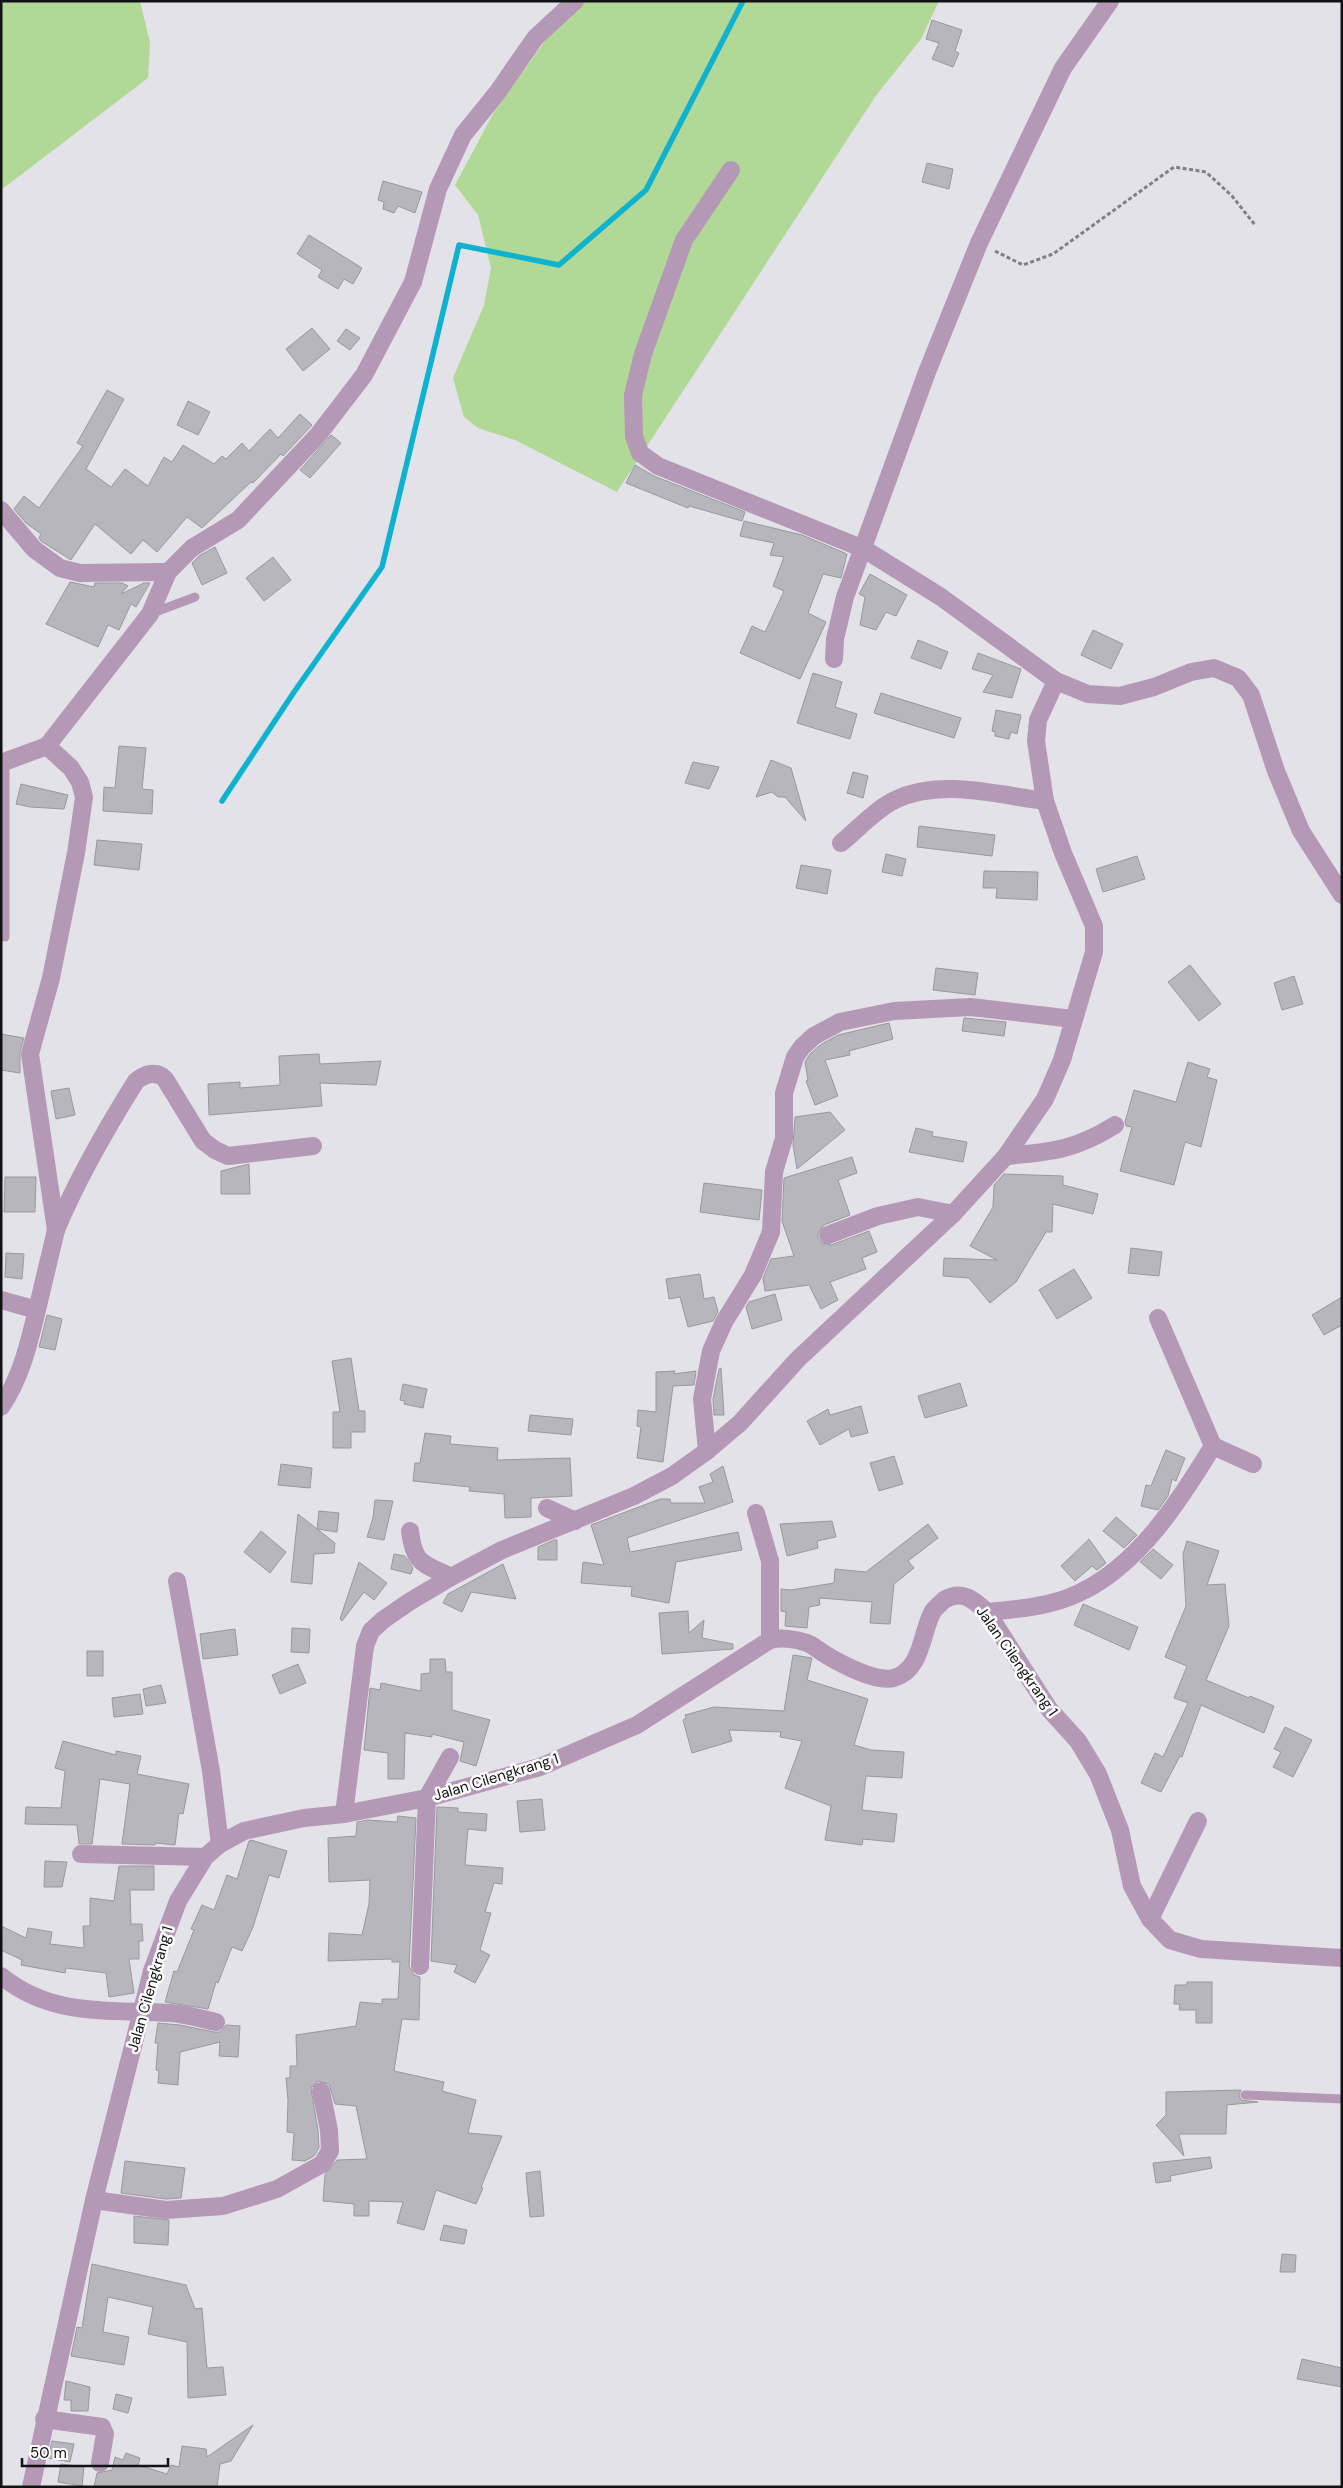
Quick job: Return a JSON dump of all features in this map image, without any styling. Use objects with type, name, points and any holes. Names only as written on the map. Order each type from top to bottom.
[{"type":"street","points":[[3,763],[47,746],[150,614],[168,572],[192,548],[238,520],[318,435],[364,375],[413,282],[438,189],[463,135],[497,93],[535,38],[575,1]]},
{"type":"street","points":[[834,659],[835,639],[846,597],[927,372],[979,243],[1063,68],[1110,1]]},
{"type":"street","points":[[731,170],[684,240],[643,354],[633,394],[634,436],[640,453],[658,466],[864,549],[941,597],[1056,680],[1088,694],[1120,696],[1154,687],[1191,672],[1214,668],[1238,678],[1251,695],[1276,771],[1301,831],[1342,895]]},
{"type":"street","points":[[1,510],[34,549],[60,568],[80,572],[168,572]]},
{"type":"street","points":[[344,1814],[365,1646],[371,1631],[409,1602],[451,1577],[502,1550],[634,1496],[672,1476],[707,1451],[740,1423],[798,1359],[954,1214],[1006,1156],[1045,1099],[1062,1060],[1094,952],[1094,926],[1063,853],[1045,801],[1036,741],[1038,720],[1056,680]]},
{"type":"street","points":[[47,746],[71,768],[80,782],[84,797],[76,853],[51,978],[30,1054],[56,1230]]},
{"type":"street","points":[[841,843],[893,800],[917,792],[946,789],[1045,801]]},
{"type":"street","points":[[707,1451],[702,1399],[711,1351],[724,1322],[753,1275],[771,1232],[774,1172],[784,1138],[784,1093],[795,1057],[802,1047],[814,1036],[840,1022],[894,1011],[971,1007],[1044,1018],[1073,1019]]},
{"type":"street","points":[[1,1407],[9,1396],[27,1352],[56,1230],[72,1192],[95,1149],[136,1081],[143,1075],[156,1074],[165,1078],[203,1141],[228,1156],[313,1146]]},
{"type":"street","points":[[1006,1156],[1056,1151],[1092,1140],[1115,1125]]},
{"type":"street","points":[[828,1235],[878,1216],[918,1207],[954,1214]]},
{"type":"street","points":[[1,1300],[37,1310]]},
{"type":"street","points":[[1158,1318],[1213,1446],[1253,1464]]},
{"type":"street","points":[[987,1612],[1032,1608],[1079,1593],[1105,1577],[1139,1548],[1180,1501],[1213,1446]]},
{"type":"street","points":[[547,1508],[575,1521]]},
{"type":"street","points":[[756,1513],[770,1561],[770,1640]]},
{"type":"street","points":[[410,1531],[412,1551],[420,1562],[451,1577]]},
{"type":"street","points":[[177,1581],[211,1771],[220,1844]]},
{"type":"street","name":"Jalan Cilengkrang 1","points":[[31,2487],[44,2419],[94,2200],[152,1971],[168,1923],[191,1877],[205,1857],[220,1844],[244,1831],[304,1818],[344,1814],[427,1798],[540,1767],[637,1725],[770,1640],[779,1638],[808,1643],[854,1670],[880,1678],[895,1678],[908,1668],[919,1654],[934,1610],[951,1596],[961,1594],[974,1599],[987,1612],[1049,1709],[1078,1741],[1098,1774],[1120,1830],[1132,1886],[1150,1919],[1170,1940],[1201,1949],[1342,1958]]},
{"type":"street","points":[[420,1966],[427,1798],[450,1757]]},
{"type":"street","points":[[1150,1919],[1198,1821]]},
{"type":"street","points":[[81,1854],[205,1857]]},
{"type":"street","points":[[1,1976],[46,2002],[83,2010],[174,2013],[216,2022]]},
{"type":"street","points":[[94,2200],[166,2210],[223,2206],[277,2189],[322,2164],[330,2151],[329,2130],[321,2091]]},
{"type":"street","points":[[44,2419],[102,2427],[105,2434],[100,2463]]},
{"type":"lane","points":[[150,614],[195,597]]},
{"type":"lane","points":[[3,763],[5,937]]},
{"type":"lane","points":[[1245,2095],[1342,2100]]},
{"type":"path","points":[[979,243],[1023,265],[1052,254],[1174,166],[1206,172],[1232,196],[1255,225]]},
{"type":"green space","points":[[1,1],[140,1],[150,43],[148,78],[1,190]]},
{"type":"green space","points":[[586,1],[939,1],[921,39],[875,97],[617,492],[515,440],[478,428],[464,417],[453,378],[484,305],[491,268],[478,215],[455,185],[494,112],[557,24]]},
{"type":"building","points":[[932,20],[962,30],[955,51],[959,53],[953,67],[932,59],[939,43],[926,39]]},
{"type":"building","points":[[927,163],[953,169],[949,189],[922,182]]},
{"type":"building","points":[[383,181],[422,192],[415,213],[398,206],[394,213],[383,209],[384,202],[378,200]]},
{"type":"building","points":[[309,235],[362,268],[353,284],[344,279],[338,289],[318,277],[322,270],[297,254]]},
{"type":"building","points":[[312,328],[330,349],[303,371],[286,349]]},
{"type":"building","points":[[346,329],[360,338],[350,350],[337,341]]},
{"type":"building","points":[[107,390],[124,399],[86,469],[111,487],[125,469],[148,486],[164,457],[172,462],[183,445],[214,464],[222,456],[226,459],[242,443],[249,451],[270,429],[278,438],[300,414],[312,425],[283,456],[281,454],[253,483],[251,482],[202,528],[187,517],[157,552],[143,540],[131,554],[95,524],[71,560],[41,541],[39,538],[41,534],[26,523],[14,509],[24,496],[39,508],[83,446],[77,443]]},
{"type":"building","points":[[188,401],[210,412],[198,435],[177,425]]},
{"type":"building","points":[[331,435],[341,443],[310,478],[300,470]]},
{"type":"building","points":[[635,465],[654,476],[745,512],[742,521],[689,506],[688,508],[626,483]]},
{"type":"building","points":[[744,521],[802,535],[847,554],[841,578],[823,574],[808,613],[826,622],[800,679],[740,653],[752,626],[765,632],[784,591],[773,586],[784,557],[770,555],[774,543],[740,536]]},
{"type":"building","points":[[215,547],[227,573],[202,585],[192,563],[199,556]]},
{"type":"building","points":[[273,557],[291,580],[264,601],[246,578]]},
{"type":"building","points":[[870,574],[907,595],[896,616],[886,612],[876,630],[860,625],[865,597],[859,594]]},
{"type":"building","points":[[70,582],[94,587],[95,583],[122,583],[128,586],[121,594],[144,583],[150,583],[136,607],[131,604],[119,630],[108,625],[98,647],[46,624]]},
{"type":"building","points":[[1093,630],[1123,644],[1111,669],[1081,655]]},
{"type":"building","points":[[918,640],[948,652],[941,669],[911,658]]},
{"type":"building","points":[[978,653],[1021,669],[1012,698],[983,692],[993,675],[972,669]]},
{"type":"building","points":[[813,673],[842,682],[835,707],[857,714],[850,739],[797,723]]},
{"type":"building","points":[[881,693],[961,718],[954,738],[874,713]]},
{"type":"building","points":[[996,710],[1021,715],[1017,734],[1011,732],[1009,739],[995,736],[995,732],[992,731]]},
{"type":"building","points":[[119,746],[146,748],[142,789],[153,790],[152,814],[103,811],[104,787],[115,788]]},
{"type":"building","points":[[771,760],[791,768],[806,821],[785,797],[778,797],[772,792],[756,797]]},
{"type":"building","points":[[693,762],[719,767],[709,789],[685,783]]},
{"type":"building","points":[[853,772],[868,776],[863,798],[847,793]]},
{"type":"building","points":[[21,784],[68,795],[64,809],[30,807],[16,804]]},
{"type":"building","points":[[919,826],[995,835],[992,856],[917,847]]},
{"type":"building","points":[[97,840],[142,844],[139,870],[94,865]]},
{"type":"building","points":[[886,854],[906,859],[902,876],[882,872]]},
{"type":"building","points":[[1137,856],[1145,879],[1103,892],[1096,869]]},
{"type":"building","points":[[801,865],[831,870],[827,894],[796,888]]},
{"type":"building","points":[[984,871],[1038,872],[1037,900],[996,898],[997,888],[983,888]]},
{"type":"building","points":[[1190,965],[1221,1004],[1199,1021],[1168,982]]},
{"type":"building","points":[[936,968],[978,973],[975,995],[933,990]]},
{"type":"building","points":[[1294,976],[1303,1004],[1282,1010],[1274,983]]},
{"type":"building","points":[[964,1018],[1006,1022],[1004,1036],[962,1031]]},
{"type":"building","points":[[889,1023],[893,1039],[849,1051],[850,1055],[825,1060],[838,1096],[815,1105],[806,1081],[808,1080],[805,1062],[810,1054],[820,1045],[838,1035]]},
{"type":"building","points":[[1,1034],[24,1038],[20,1052],[20,1073],[1,1070]]},
{"type":"building","points":[[319,1054],[320,1064],[381,1061],[376,1085],[320,1083],[322,1106],[209,1115],[208,1084],[240,1082],[240,1088],[280,1085],[279,1056]]},
{"type":"building","points":[[1188,1062],[1210,1069],[1207,1077],[1217,1080],[1201,1147],[1185,1142],[1174,1185],[1120,1171],[1132,1127],[1126,1126],[1125,1122],[1134,1090],[1176,1102]]},
{"type":"building","points":[[69,1088],[75,1115],[56,1119],[51,1091]]},
{"type":"building","points":[[830,1112],[845,1130],[797,1169],[793,1145],[795,1117]]},
{"type":"building","points":[[916,1128],[933,1132],[932,1136],[967,1142],[963,1162],[909,1152]]},
{"type":"building","points":[[852,1157],[857,1173],[838,1180],[850,1215],[824,1225],[818,1233],[818,1238],[822,1243],[831,1245],[869,1231],[877,1252],[862,1258],[866,1269],[830,1282],[838,1300],[821,1309],[809,1285],[765,1291],[763,1278],[771,1259],[794,1256],[782,1221],[784,1178]]},
{"type":"building","points":[[249,1164],[250,1194],[221,1194],[221,1171]]},
{"type":"building","points":[[1004,1174],[1063,1176],[1063,1185],[1098,1194],[1093,1214],[1053,1204],[1052,1232],[1046,1232],[1016,1282],[990,1303],[969,1278],[943,1276],[944,1258],[997,1260],[970,1246],[993,1207],[994,1185]]},
{"type":"building","points":[[5,1177],[36,1177],[35,1212],[4,1212]]},
{"type":"building","points":[[704,1183],[762,1190],[759,1220],[700,1212]]},
{"type":"building","points":[[1131,1248],[1162,1252],[1159,1276],[1128,1273]]},
{"type":"building","points":[[6,1253],[24,1254],[22,1279],[5,1277]]},
{"type":"building","points":[[1074,1269],[1092,1298],[1057,1319],[1039,1290]]},
{"type":"building","points":[[700,1274],[704,1299],[714,1297],[718,1312],[713,1321],[688,1327],[680,1297],[669,1299],[666,1279]]},
{"type":"building","points":[[775,1294],[782,1320],[752,1329],[746,1307],[749,1302]]},
{"type":"building","points":[[1342,1297],[1342,1325],[1324,1335],[1312,1315]]},
{"type":"building","points":[[47,1315],[62,1319],[55,1350],[39,1347]]},
{"type":"building","points":[[351,1358],[359,1411],[365,1411],[365,1432],[351,1432],[351,1448],[333,1448],[333,1412],[340,1412],[332,1361]]},
{"type":"building","points":[[721,1368],[724,1415],[714,1415],[713,1399],[719,1369]]},
{"type":"building","points":[[675,1371],[674,1374],[696,1371],[694,1385],[673,1386],[663,1462],[637,1458],[641,1427],[637,1426],[638,1410],[656,1412],[656,1372]]},
{"type":"building","points":[[960,1383],[967,1406],[925,1418],[918,1396]]},
{"type":"building","points":[[403,1384],[427,1389],[423,1408],[404,1404],[405,1401],[400,1400]]},
{"type":"building","points":[[861,1406],[868,1433],[851,1437],[849,1429],[820,1445],[807,1421],[828,1409],[830,1415]]},
{"type":"building","points":[[530,1415],[573,1419],[571,1435],[528,1431]]},
{"type":"building","points":[[425,1433],[451,1436],[450,1444],[498,1448],[497,1460],[570,1458],[572,1496],[531,1498],[531,1517],[505,1518],[504,1494],[469,1491],[470,1487],[413,1481],[415,1463],[420,1463]]},
{"type":"building","points":[[1166,1450],[1185,1458],[1176,1481],[1172,1479],[1168,1496],[1158,1510],[1141,1506],[1146,1485],[1151,1486]]},
{"type":"building","points":[[894,1456],[903,1484],[879,1491],[870,1463]]},
{"type":"building","points":[[281,1464],[312,1468],[310,1488],[278,1485]]},
{"type":"building","points":[[723,1466],[733,1502],[627,1538],[630,1552],[738,1532],[742,1550],[676,1562],[669,1603],[631,1596],[632,1587],[581,1583],[583,1562],[604,1565],[591,1525],[660,1499],[670,1499],[671,1503],[705,1503],[699,1487],[713,1482],[710,1474]]},
{"type":"building","points":[[375,1500],[393,1501],[384,1540],[367,1537],[373,1518]]},
{"type":"building","points":[[319,1511],[339,1513],[337,1532],[317,1529]]},
{"type":"building","points":[[298,1514],[335,1543],[334,1553],[314,1554],[312,1584],[291,1582]]},
{"type":"building","points":[[1116,1517],[1137,1535],[1124,1548],[1103,1531]]},
{"type":"building","points":[[832,1521],[836,1537],[817,1541],[818,1548],[787,1556],[780,1524]]},
{"type":"building","points":[[928,1524],[938,1538],[908,1561],[914,1568],[894,1584],[890,1624],[870,1623],[872,1602],[819,1598],[820,1605],[809,1607],[807,1628],[785,1626],[786,1612],[781,1611],[781,1589],[791,1590],[834,1583],[835,1569],[866,1572]]},
{"type":"building","points":[[261,1531],[286,1552],[270,1573],[244,1552]]},
{"type":"building","points":[[1089,1539],[1106,1563],[1097,1570],[1092,1566],[1075,1581],[1061,1566]]},
{"type":"building","points":[[557,1540],[557,1560],[538,1560],[538,1547]]},
{"type":"building","points":[[1187,1541],[1219,1551],[1207,1585],[1225,1584],[1229,1626],[1206,1680],[1274,1706],[1264,1733],[1201,1705],[1182,1757],[1180,1756],[1161,1792],[1141,1783],[1155,1753],[1163,1757],[1188,1703],[1174,1698],[1187,1666],[1165,1657],[1186,1606],[1183,1554]]},
{"type":"building","points":[[1153,1549],[1173,1565],[1161,1579],[1140,1562]]},
{"type":"building","points":[[394,1554],[405,1556],[413,1568],[411,1574],[391,1569]]},
{"type":"building","points":[[359,1562],[387,1583],[374,1600],[364,1592],[342,1621],[340,1619]]},
{"type":"building","points":[[503,1564],[516,1599],[471,1592],[462,1612],[443,1603],[448,1594]]},
{"type":"building","points":[[1083,1604],[1138,1627],[1129,1650],[1074,1625]]},
{"type":"building","points":[[688,1611],[689,1633],[704,1620],[702,1638],[733,1644],[733,1649],[662,1654],[659,1613]]},
{"type":"building","points":[[292,1628],[310,1629],[309,1653],[291,1652]]},
{"type":"building","points":[[235,1629],[238,1655],[203,1659],[200,1634]]},
{"type":"building","points":[[87,1651],[103,1651],[103,1676],[87,1676]]},
{"type":"building","points":[[793,1655],[812,1658],[807,1680],[868,1699],[854,1745],[871,1750],[904,1752],[902,1778],[866,1776],[862,1810],[897,1814],[894,1842],[863,1839],[862,1845],[825,1840],[831,1806],[785,1788],[802,1741],[780,1737],[781,1732],[729,1730],[732,1741],[692,1753],[683,1720],[686,1718],[685,1715],[714,1707],[784,1711]]},
{"type":"building","points":[[430,1659],[445,1659],[446,1672],[452,1672],[452,1710],[490,1720],[476,1766],[460,1761],[464,1742],[432,1734],[432,1737],[405,1733],[404,1779],[388,1779],[388,1753],[364,1750],[370,1688],[380,1690],[381,1683],[421,1691],[421,1674],[430,1673]]},
{"type":"building","points":[[298,1664],[306,1683],[280,1694],[272,1675]]},
{"type":"building","points":[[161,1685],[166,1703],[146,1706],[143,1689]]},
{"type":"building","points":[[140,1694],[143,1714],[114,1717],[112,1698]]},
{"type":"building","points":[[1285,1727],[1312,1740],[1293,1777],[1273,1767],[1281,1752],[1274,1749]]},
{"type":"building","points":[[63,1741],[116,1755],[116,1751],[141,1756],[137,1774],[189,1784],[183,1814],[179,1813],[175,1845],[155,1843],[155,1845],[122,1844],[130,1784],[100,1779],[92,1844],[79,1844],[77,1825],[25,1824],[26,1807],[61,1808],[65,1771],[55,1768]]},
{"type":"building","points":[[542,1799],[545,1830],[520,1832],[517,1801]]},
{"type":"building","points":[[437,1807],[458,1808],[458,1812],[487,1814],[486,1831],[468,1829],[465,1865],[503,1868],[502,1884],[494,1883],[485,1912],[491,1913],[480,1950],[490,1955],[475,1983],[454,1972],[457,1965],[431,1961]]},
{"type":"building","points":[[398,1816],[416,1818],[409,1966],[414,1975],[420,1977],[419,2020],[402,2019],[394,2071],[444,2082],[442,2091],[476,2100],[468,2133],[502,2136],[476,2204],[436,2190],[424,2230],[397,2223],[403,2202],[369,2201],[369,2216],[354,2216],[354,2204],[323,2201],[325,2174],[337,2160],[367,2159],[356,2106],[335,2104],[329,2084],[318,2081],[311,2088],[319,2148],[314,2156],[305,2161],[292,2160],[294,2133],[287,2132],[288,2100],[286,2078],[290,2078],[290,2066],[297,2066],[296,2035],[356,2026],[360,2002],[382,2004],[382,1999],[398,1999],[400,1962],[392,1962],[392,1959],[328,1961],[329,1933],[362,1935],[369,1904],[370,1880],[329,1882],[328,1838],[356,1836],[357,1822],[368,1820],[397,1822]]},
{"type":"building","points":[[249,1841],[287,1851],[279,1878],[269,1875],[253,1927],[242,1951],[232,1947],[218,1983],[216,1982],[208,2009],[165,2002],[174,1971],[177,1972],[194,1930],[191,1929],[202,1905],[214,1910],[227,1875],[237,1879]]},
{"type":"building","points":[[45,1861],[67,1862],[62,1887],[44,1887]]},
{"type":"building","points":[[119,1866],[154,1866],[154,1890],[130,1890],[131,1924],[142,1924],[143,1941],[139,1941],[139,1959],[129,1959],[134,1993],[109,1997],[106,1973],[66,1968],[65,1973],[21,1965],[22,1960],[1,1950],[1,1926],[26,1938],[28,1928],[52,1932],[50,1944],[84,1948],[83,1926],[90,1926],[90,1898],[114,1901]]},
{"type":"building","points":[[1187,1982],[1212,1982],[1212,2023],[1196,2023],[1196,2010],[1179,2010],[1180,2004],[1174,2004],[1175,1985],[1187,1985]]},
{"type":"building","points":[[158,2023],[180,2025],[214,2032],[220,2032],[226,2025],[240,2026],[238,2057],[219,2056],[220,2042],[180,2052],[178,2085],[158,2083],[159,2071],[156,2070],[158,2043],[155,2043]]},
{"type":"building","points":[[1241,2090],[1239,2095],[1241,2100],[1258,2102],[1227,2105],[1226,2134],[1179,2134],[1184,2156],[1156,2125],[1166,2115],[1166,2092]]},
{"type":"building","points":[[1210,2157],[1212,2168],[1170,2176],[1171,2181],[1156,2183],[1153,2163]]},
{"type":"building","points":[[125,2161],[185,2168],[181,2198],[166,2199],[121,2193]]},
{"type":"building","points":[[540,2171],[544,2216],[530,2217],[526,2173]]},
{"type":"building","points":[[134,2216],[169,2220],[168,2245],[134,2243]]},
{"type":"building","points":[[444,2225],[467,2230],[464,2244],[440,2240]]},
{"type":"building","points":[[1282,2254],[1296,2255],[1295,2272],[1280,2272]]},
{"type":"building","points":[[92,2264],[186,2285],[195,2309],[202,2308],[207,2368],[223,2367],[226,2395],[188,2398],[187,2342],[148,2334],[153,2307],[108,2297],[103,2332],[129,2337],[124,2365],[71,2356],[77,2327],[82,2328]]},
{"type":"building","points":[[1302,2359],[1342,2368],[1342,2387],[1297,2379]]},
{"type":"building","points":[[66,2381],[90,2387],[88,2411],[71,2411],[71,2400],[64,2400]]},
{"type":"building","points":[[116,2394],[132,2398],[128,2413],[113,2409]]},
{"type":"building","points":[[253,2425],[231,2461],[220,2464],[217,2487],[94,2487],[97,2473],[112,2470],[115,2457],[123,2460],[126,2453],[140,2458],[138,2465],[167,2474],[171,2465],[179,2467],[182,2446],[206,2449],[207,2457]]},
{"type":"building","points":[[52,2441],[74,2444],[70,2462],[48,2458]]},
{"type":"building","points":[[61,2464],[84,2467],[82,2486],[58,2482]]},
{"type":"waterway","points":[[222,801],[294,692],[382,567],[459,245],[559,265],[646,190],[743,1]]}]
